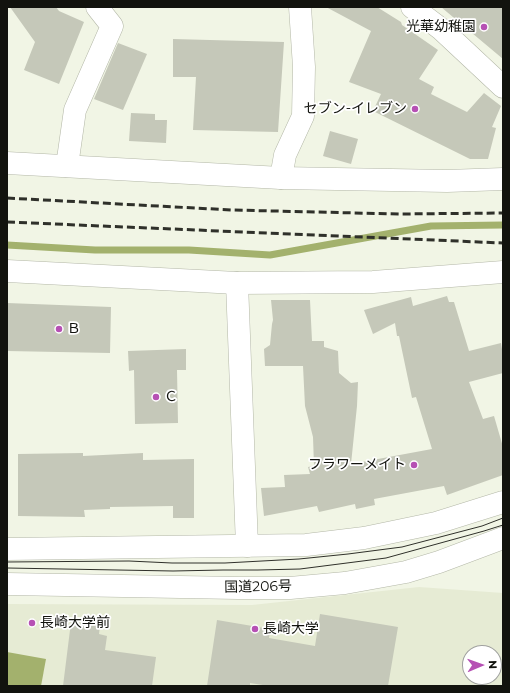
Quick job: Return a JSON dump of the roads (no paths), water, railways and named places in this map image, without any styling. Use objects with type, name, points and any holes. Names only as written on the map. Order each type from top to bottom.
[{"type":"main road","points":[[67,166],[74,110],[112,26],[97,7]]},
{"type":"main road","points":[[281,178],[285,155],[303,116],[304,67],[300,7]]},
{"type":"main road","points":[[412,7],[440,29],[503,87]]},
{"type":"main road","points":[[7,163],[281,178],[447,181],[503,179]]},
{"type":"main road","points":[[7,271],[237,282],[373,282],[503,272]]},
{"type":"main road","points":[[237,282],[247,546]]},
{"type":"main road","points":[[7,549],[306,545],[364,538],[436,523],[503,502]]},
{"type":"main road","name":"国道206号","points":[[7,584],[290,588],[345,583],[406,572],[439,562],[503,538]]},
{"type":"waterway","points":[[7,245],[95,250],[189,250],[270,255],[431,226],[503,225]]},
{"type":"tram line","points":[[7,562],[129,561],[225,563],[299,559],[402,547],[482,526],[503,518]]},
{"type":"tram line","points":[[7,568],[173,571],[300,569],[386,558],[503,525]]},
{"type":"railway","points":[[7,198],[232,210],[399,214],[503,213]]},
{"type":"railway","points":[[7,222],[503,243]]},
{"type":"place","name":"光華幼稚園","points":[[484,27]]},
{"type":"place","name":"セブン-イレブン","points":[[415,109]]},
{"type":"place","name":"Ｂ","points":[[59,329]]},
{"type":"place","name":"Ｃ","points":[[156,397]]},
{"type":"place","name":"フラワーメイト","points":[[414,465]]},
{"type":"place","name":"長崎大学前","points":[[32,623]]},
{"type":"place","name":"長崎大学","points":[[255,629]]}]
